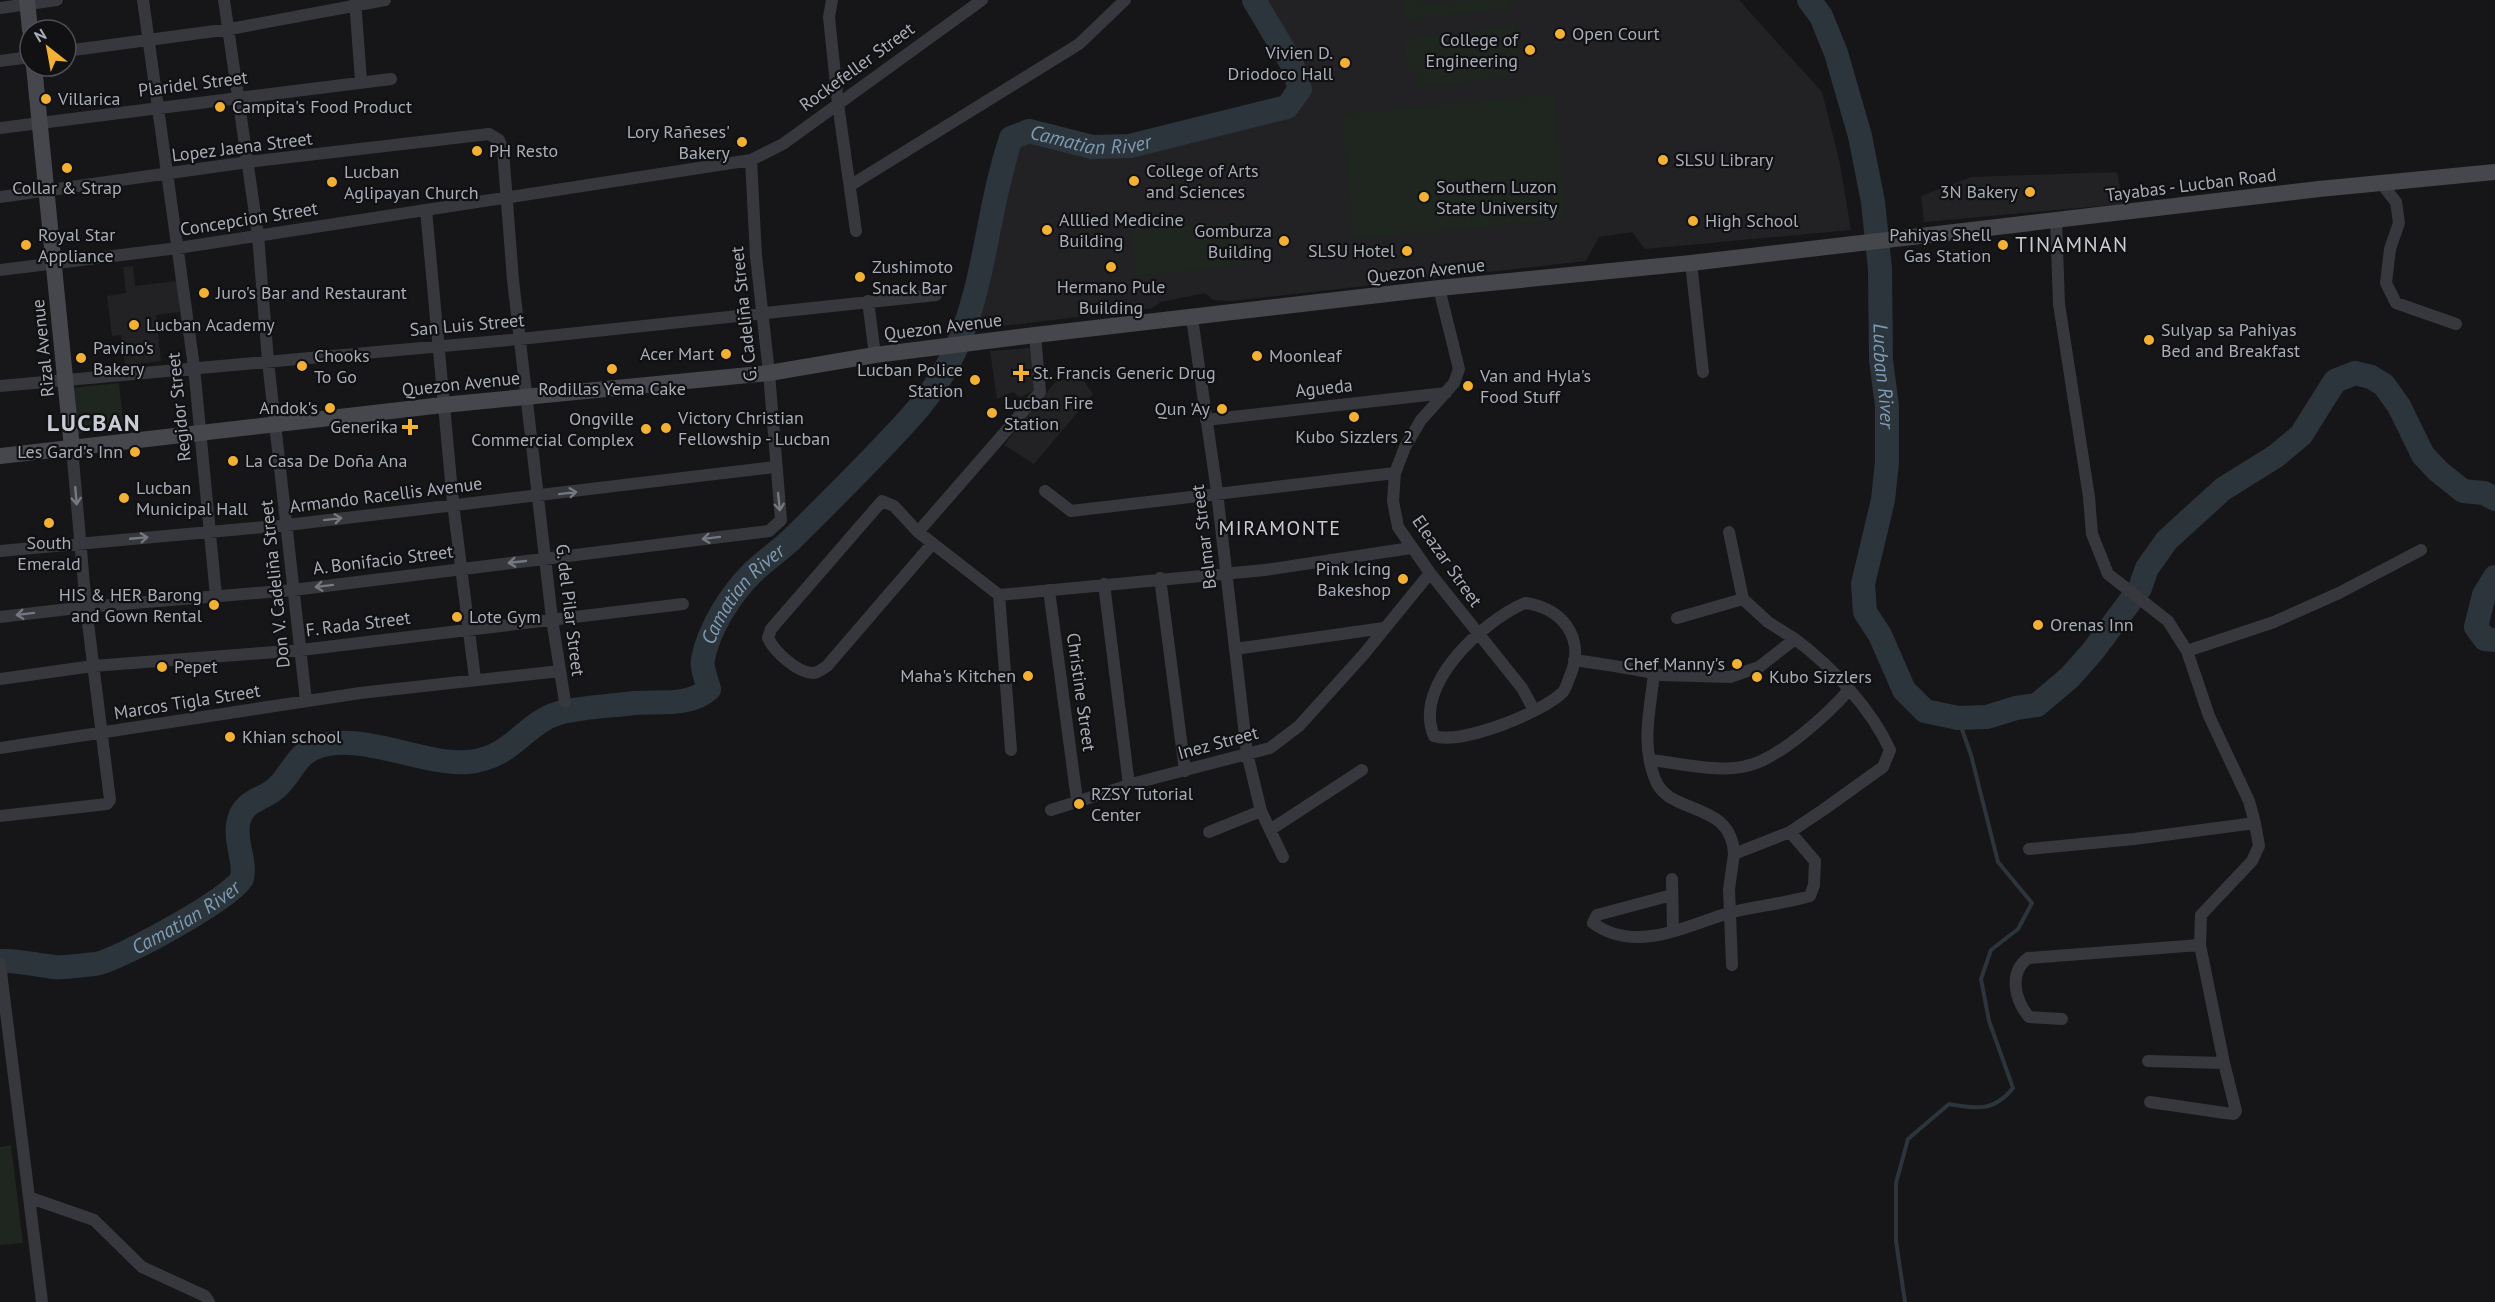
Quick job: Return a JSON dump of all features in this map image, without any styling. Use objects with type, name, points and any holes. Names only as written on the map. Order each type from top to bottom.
[{"type":"main road","points":[[28,2],[29,18]]},
{"type":"main road","name":"Rizal Avenue","points":[[35,78],[72,448]]},
{"type":"main road","name":"Tayabas - Lucban Road","points":[[1891,238],[2495,172]]},
{"type":"main road","name":"Quezon Avenue","points":[[0,456],[443,405],[769,373],[875,355],[1035,335],[1438,288],[1691,263],[1891,238]]},
{"type":"street","points":[[0,8],[28,2],[57,0]]},
{"type":"street","name":"Regidor Street","points":[[143,0],[169,174],[194,367],[216,596]]},
{"type":"street","name":"Don V. Cadeliña Street","points":[[224,0],[258,235],[268,361],[277,423],[306,701]]},
{"type":"street","points":[[78,49],[230,29],[356,3],[384,0]]},
{"type":"street","points":[[832,0],[829,17],[838,104],[856,231]]},
{"type":"street","name":"Rockefeller Street","points":[[752,160],[783,144],[982,0]]},
{"type":"street","points":[[851,185],[1079,44],[1125,0]]},
{"type":"street","points":[[356,3],[361,81]]},
{"type":"street","points":[[0,62],[18,59]]},
{"type":"street","name":"Plaridel Street","points":[[0,128],[239,96],[391,79]]},
{"type":"street","name":"Lopez Jaena Street","points":[[0,197],[248,162],[489,134]]},
{"type":"street","name":"G. del Pilar Street","points":[[489,134],[499,140],[503,150],[526,398],[552,619],[565,702]]},
{"type":"street","name":"Concepcion Street","points":[[0,270],[178,248],[752,160]]},
{"type":"street","name":"G. Cadeliña Street","points":[[752,160],[756,256],[769,373],[781,520],[769,531]]},
{"type":"street","points":[[2381,183],[2396,202],[2398,223],[2390,249],[2386,283],[2397,303],[2456,324]]},
{"type":"street","points":[[426,210],[453,503],[475,679]]},
{"type":"street","points":[[2056,220],[2060,304],[2089,497],[2092,534],[2108,574],[2168,621],[2187,651],[2208,716],[2248,801],[2259,846],[2252,861],[2201,915],[2200,945],[2224,1063],[2236,1104],[2234,1114],[2150,1102]]},
{"type":"street","points":[[1691,263],[1702,372]]},
{"type":"street","name":"Eleazar Street","points":[[1438,288],[1459,369],[1454,383],[1421,420],[1405,447],[1395,473],[1393,501],[1398,527],[1430,573],[1522,688],[1534,710]]},
{"type":"street","name":"San Luis Street","points":[[0,386],[520,339],[936,295]]},
{"type":"street","points":[[868,301],[875,355]]},
{"type":"street","name":"Belmar Street","points":[[1192,318],[1217,492],[1247,753],[1261,811],[1283,857]]},
{"type":"street","points":[[918,532],[1040,392],[1035,335]]},
{"type":"street","name":"Agueda","points":[[1206,420],[1446,393]]},
{"type":"street","name":"Rizal Avenue","points":[[0,816],[107,804],[110,796],[86,607],[72,448]]},
{"type":"street","name":"Armando Racellis Avenue","points":[[0,551],[287,525],[453,503],[539,496],[775,467]]},
{"type":"street","points":[[1045,491],[1071,511],[1217,492],[1395,473]]},
{"type":"street","points":[[933,544],[827,666],[816,673],[805,672],[772,648],[768,638],[771,629],[882,501],[894,506],[918,532],[999,595],[1160,578],[1226,574],[1411,548]]},
{"type":"street","name":"A. Bonifacio Street","points":[[0,618],[86,607],[293,590],[769,531]]},
{"type":"street","points":[[1729,532],[1743,599],[1768,622],[1817,655],[1849,690],[1882,734],[1890,750],[1883,767],[1790,832],[1734,854]]},
{"type":"street","points":[[2187,651],[2285,617],[2339,593],[2421,550]]},
{"type":"street","name":"Inez Street","points":[[1051,810],[1129,785],[1270,748],[1299,726],[1364,654],[1430,573]]},
{"type":"street","points":[[1160,578],[1185,771]]},
{"type":"street","points":[[1104,584],[1129,785]]},
{"type":"street","name":"Christine Street","points":[[1049,590],[1077,800]]},
{"type":"street","points":[[999,595],[1011,750]]},
{"type":"street","points":[[1677,618],[1743,599]]},
{"type":"street","points":[[1526,603],[1543,605],[1565,622],[1575,642],[1574,660],[1574,666],[1563,692],[1534,710],[1459,738],[1444,740],[1434,736],[1428,722],[1430,701],[1441,677],[1460,653],[1505,612],[1526,603]]},
{"type":"street","name":"F. Rada Street","points":[[0,678],[93,666],[301,650],[683,604]]},
{"type":"street","points":[[1235,649],[1384,628]]},
{"type":"street","points":[[1574,660],[1654,674],[1730,677],[1759,668],[1795,639]]},
{"type":"street","name":"Marcos Tigla Street","points":[[0,748],[306,701],[475,679],[560,671]]},
{"type":"street","points":[[1654,674],[1647,732],[1655,782],[1665,792],[1697,810],[1717,817],[1734,842],[1730,872],[1731,965]]},
{"type":"street","points":[[1650,760],[1726,768],[1748,766],[1771,755],[1816,724],[1849,690]]},
{"type":"street","points":[[1270,830],[1362,771]]},
{"type":"street","points":[[1209,832],[1261,811]]},
{"type":"street","points":[[2030,849],[2134,839],[2255,823]]},
{"type":"street","points":[[1672,895],[1607,911],[1597,915],[1593,923],[1626,938],[1640,939],[1730,913],[1810,896],[1814,885],[1815,861],[1790,832]]},
{"type":"street","points":[[1672,879],[1673,931]]},
{"type":"street","points":[[2062,1019],[2029,1017],[2020,1005],[2015,977],[2022,963],[2028,958],[2200,945]]},
{"type":"street","points":[[0,964],[31,1198],[42,1302]]},
{"type":"street","points":[[2148,1060],[2224,1063]]},
{"type":"street","points":[[31,1198],[94,1220],[142,1267],[205,1296],[209,1302]]},
{"type":"shaded area","name":"Southern Luzon State University","points":[[1264,0],[1739,0],[1822,92],[1840,164],[1851,230],[1645,249],[1632,232],[1599,237],[1586,261],[1232,301],[1213,300],[1205,293],[1161,302],[1152,308],[971,330],[1016,142],[1029,136],[1090,149],[1130,147],[1200,133],[1290,109],[1303,91],[1295,65]]},
{"type":"shaded area","points":[[1402,0],[1419,0],[1420,5],[1464,0],[1510,0],[1511,8],[1405,20]]},
{"type":"shaded area","points":[[1516,26],[1519,58],[1507,60],[1509,77],[1418,88],[1417,71],[1407,72],[1404,39],[1454,33],[1456,41],[1466,40],[1466,31]]},
{"type":"shaded area","points":[[1555,94],[1565,219],[1353,239],[1342,114]]},
{"type":"shaded area","points":[[2117,172],[2123,204],[1924,222],[1921,196],[1971,177]]},
{"type":"shaded area","points":[[1240,220],[1244,265],[1136,276],[1131,231]]},
{"type":"shaded area","name":"Lucban Academy","points":[[133,266],[135,286],[177,281],[180,312],[156,315],[161,361],[125,366],[121,335],[112,336],[107,296],[126,293],[123,267]]},
{"type":"shaded area","points":[[1030,348],[1034,390],[1020,398],[1013,392],[997,399],[990,351]]},
{"type":"shaded area","points":[[1081,377],[1093,394],[1034,464],[1004,445],[1056,381]]},
{"type":"shaded area","points":[[119,383],[124,429],[76,434],[71,388]]},
{"type":"shaded area","points":[[11,1145],[23,1243],[0,1245],[0,1147]]},
{"type":"waterway","name":"Camatian River","points":[[0,961],[59,967],[95,964],[149,941],[219,899],[235,887],[242,878],[243,866],[237,832],[243,810],[275,789],[296,762],[312,749],[329,744],[348,743],[368,745],[430,759],[468,762],[496,754],[536,724],[559,713],[635,703],[683,701],[701,695],[709,689],[703,666],[706,647],[722,612],[736,591],[757,568],[794,537],[908,420],[934,387],[953,354],[967,320],[977,285],[1000,176],[1011,138],[1029,131],[1092,147],[1130,146],[1287,107],[1300,89],[1292,64],[1254,0]]},
{"type":"waterway","name":"Lucban River","points":[[1809,0],[1821,16],[1836,53],[1860,136],[1873,202],[1880,269],[1881,360],[1887,406],[1887,462],[1883,500],[1863,584],[1865,612],[1880,635],[1904,690],[1925,711],[1958,718],[1987,717],[2016,708],[2037,705],[2070,677],[2093,651],[2140,588],[2147,568],[2167,540],[2223,489],[2276,456],[2301,435],[2335,381],[2355,373],[2371,377],[2384,385],[2399,406],[2423,455],[2438,471],[2463,491],[2484,493],[2495,499]]},
{"type":"waterway","points":[[2495,577],[2484,595],[2476,627],[2485,639],[2495,640]]},
{"type":"waterway","points":[[1905,1302],[1896,1241],[1896,1183],[1908,1139],[1949,1104],[1984,1107],[1999,1101],[2013,1088],[1989,1021],[1981,979],[1991,950],[2018,929],[2032,903],[1998,862],[1971,755],[1958,718]]},
{"type":"place","name":"Open Court","points":[[1560,34]]},
{"type":"place","name":"College of Engineering","points":[[1530,50]]},
{"type":"place","name":"Vivien D. Driodoco Hall","points":[[1345,63]]},
{"type":"place","name":"Villarica","points":[[46,99]]},
{"type":"place","name":"Campita's Food Product","points":[[220,107]]},
{"type":"place","name":"Lory Rañeses' Bakery","points":[[742,142]]},
{"type":"place","name":"PH Resto","points":[[477,151]]},
{"type":"place","name":"SLSU Library","points":[[1663,160]]},
{"type":"place","name":"Collar & Strap","points":[[67,168]]},
{"type":"place","name":"College of Arts and Sciences","points":[[1134,181]]},
{"type":"place","name":"Lucban Aglipayan Church","points":[[332,182]]},
{"type":"place","name":"3N Bakery","points":[[2030,192]]},
{"type":"place","name":"Southern Luzon State University","points":[[1424,197]]},
{"type":"place","name":"High School","points":[[1693,221]]},
{"type":"place","name":"Alllied Medicine Building","points":[[1047,230]]},
{"type":"place","name":"Gomburza Building","points":[[1284,241]]},
{"type":"place","name":"Royal Star Appliance","points":[[26,245]]},
{"type":"place","name":"Pahiyas Shell Gas Station","points":[[2003,245]]},
{"type":"place","name":"SLSU Hotel","points":[[1407,251]]},
{"type":"place","name":"Hermano Pule Building","points":[[1111,267]]},
{"type":"place","name":"Zushimoto Snack Bar","points":[[860,277]]},
{"type":"place","name":"Juro's Bar and Restaurant","points":[[204,293]]},
{"type":"place","name":"Lucban Academy","points":[[134,325]]},
{"type":"place","name":"Sulyap sa Pahiyas Bed and Breakfast","points":[[2149,340]]},
{"type":"place","name":"Acer Mart","points":[[726,354]]},
{"type":"place","name":"Moonleaf","points":[[1257,356]]},
{"type":"place","name":"Pavino's Bakery","points":[[81,358]]},
{"type":"place","name":"Chooks To Go","points":[[302,366]]},
{"type":"place","name":"Rodillas Yema Cake","points":[[612,369]]},
{"type":"place","name":"St. Francis Generic Drug","points":[[1021,373]]},
{"type":"place","name":"Lucban Police Station","points":[[975,380]]},
{"type":"place","name":"Van and Hyla's Food Stuff","points":[[1468,386]]},
{"type":"place","name":"Andok's","points":[[330,408]]},
{"type":"place","name":"Qun 'Ay","points":[[1222,409]]},
{"type":"place","name":"Lucban Fire Station","points":[[992,413]]},
{"type":"place","name":"Kubo Sizzlers 2","points":[[1354,417]]},
{"type":"place","name":"Generika","points":[[410,427]]},
{"type":"place","name":"Victory Christian Fellowship - Lucban","points":[[666,428]]},
{"type":"place","name":"Ongville Commercial Complex","points":[[646,429]]},
{"type":"place","name":"Les Gard's Inn","points":[[135,452]]},
{"type":"place","name":"La Casa De Doña Ana","points":[[233,461]]},
{"type":"place","name":"Lucban Municipal Hall","points":[[124,498]]},
{"type":"place","name":"South Emerald","points":[[49,523]]},
{"type":"place","name":"Pink Icing Bakeshop","points":[[1403,579]]},
{"type":"place","name":"HIS & HER Barong and Gown Rental","points":[[214,605]]},
{"type":"place","name":"Lote Gym","points":[[457,617]]},
{"type":"place","name":"Orenas Inn","points":[[2038,625]]},
{"type":"place","name":"Chef Manny's","points":[[1737,664]]},
{"type":"place","name":"Pepet","points":[[162,667]]},
{"type":"place","name":"Maha's Kitchen","points":[[1028,676]]},
{"type":"place","name":"Kubo Sizzlers","points":[[1757,677]]},
{"type":"place","name":"Khian school","points":[[230,737]]},
{"type":"place","name":"RZSY Tutorial Center","points":[[1079,804]]},
{"type":"district","name":"TINAMNAN","points":[[2072,245]]},
{"type":"district","name":"LUCBAN","points":[[94,423]]},
{"type":"district","name":"MIRAMONTE","points":[[1280,528]]}]
